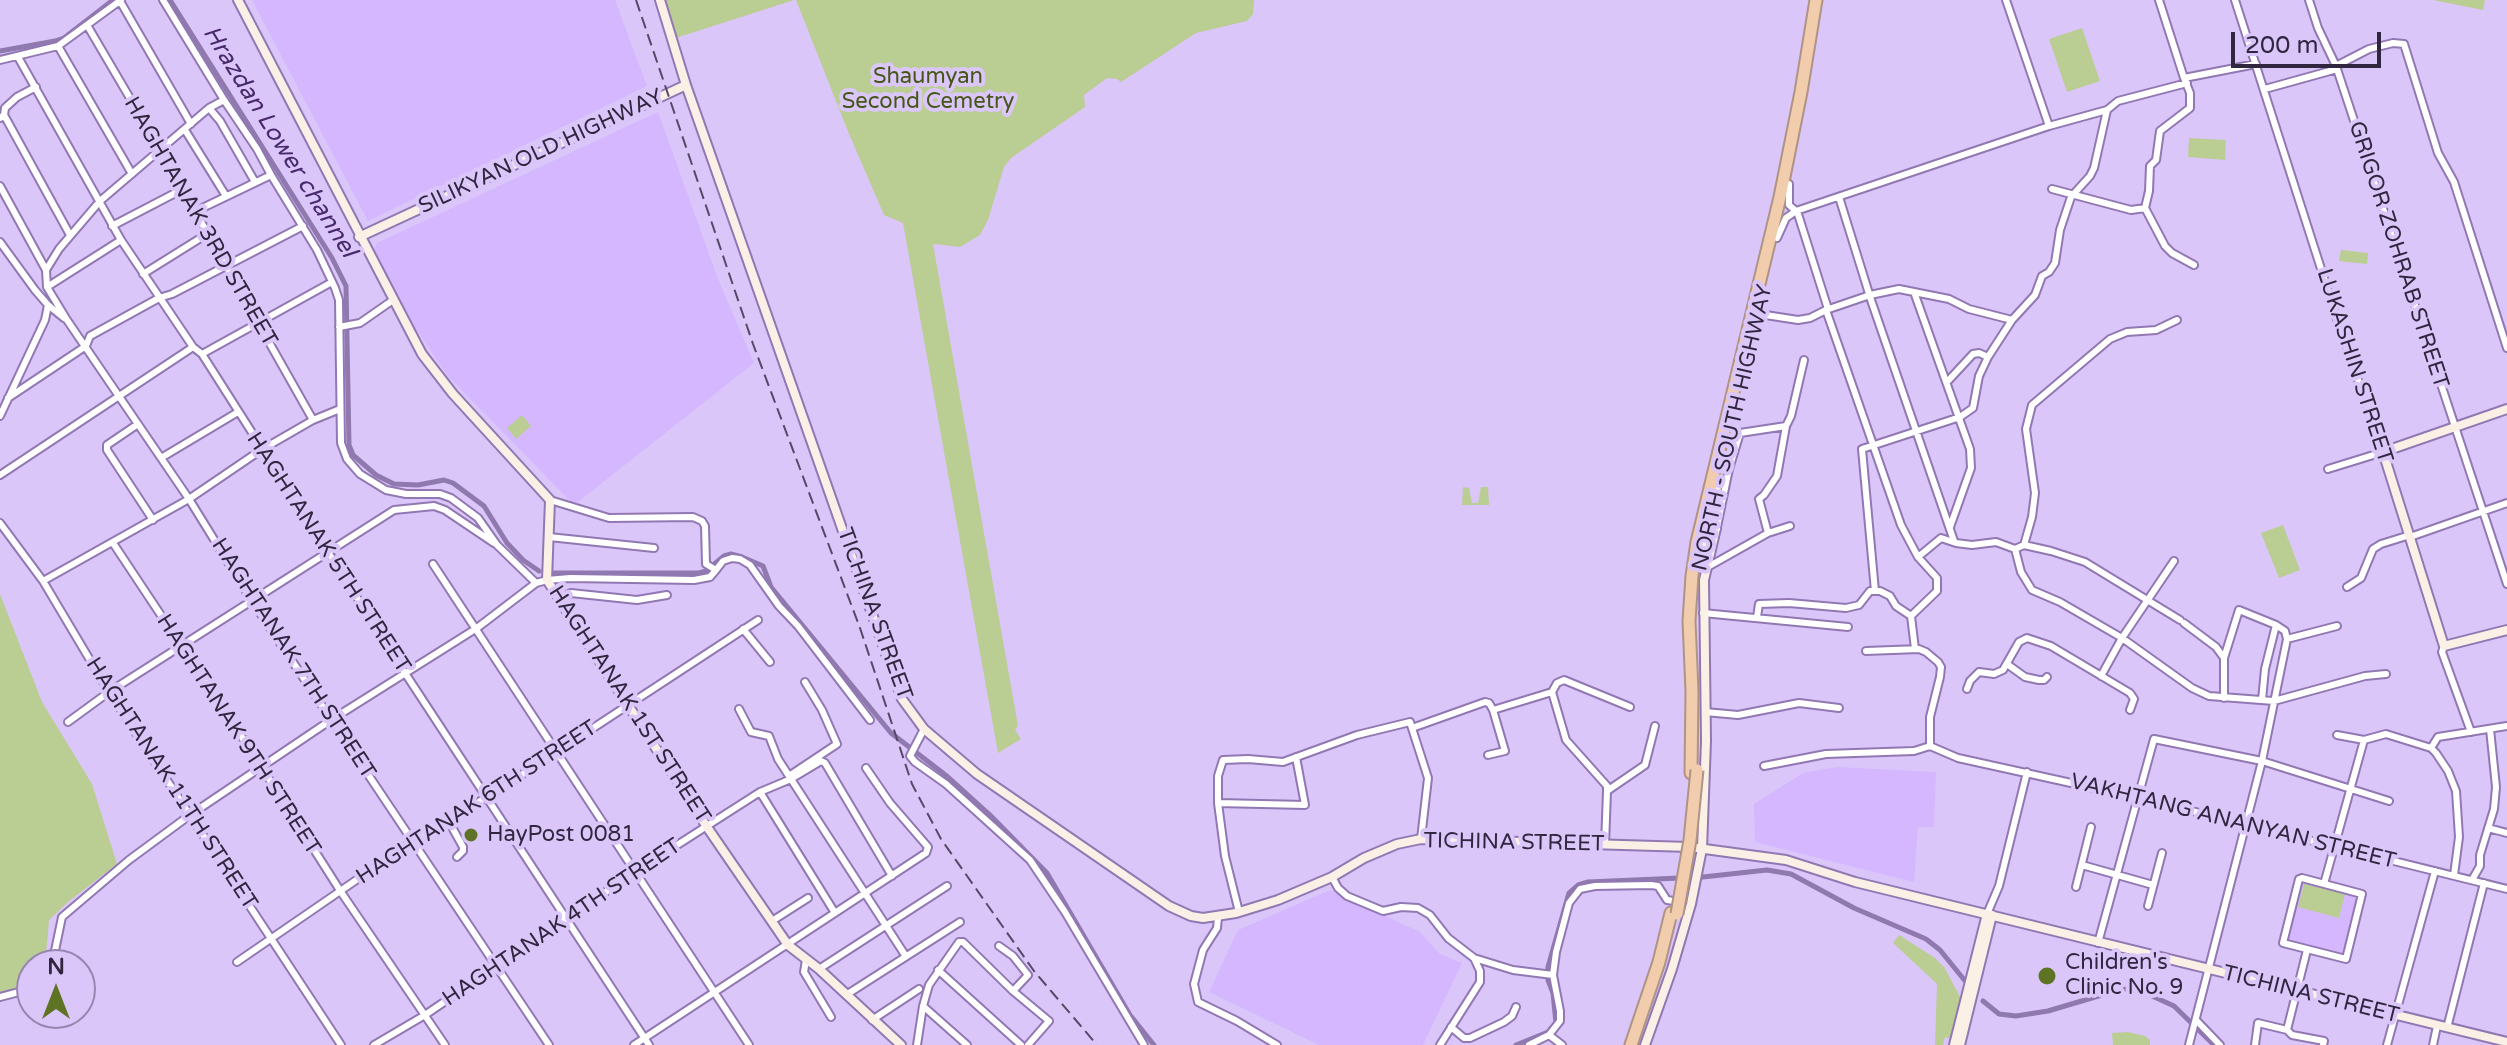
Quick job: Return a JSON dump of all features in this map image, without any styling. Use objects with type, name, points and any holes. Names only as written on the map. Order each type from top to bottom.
[{"type":"highway","name":"NORTH - SOUTH HIGHWAY","points":[[1694,772],[1689,621],[1697,542],[1780,197],[1816,0]]},
{"type":"highway","name":"NORTH - SOUTH HIGHWAY","points":[[1633,1045],[1666,967],[1694,814],[1695,619],[1717,486],[1789,184],[1822,0]]},
{"type":"street","points":[[0,60],[58,46],[120,0],[226,196]]},
{"type":"street","points":[[163,0],[257,149],[332,282],[339,300],[343,451],[360,474],[374,484],[398,493],[440,494],[451,498],[478,518],[497,545]]},
{"type":"street","points":[[238,0],[359,237],[422,354],[435,372],[550,500],[609,518],[693,517],[705,526],[706,564],[713,568]]},
{"type":"street","name":"SILIKYAN OLD HIGHWAY","points":[[359,237],[686,85],[660,0]]},
{"type":"street","points":[[2006,0],[2049,126]]},
{"type":"street","points":[[2159,0],[2186,80],[2190,108],[2160,131],[2156,160],[2150,166],[2145,208],[2165,246],[2194,265]]},
{"type":"street","name":"LUKASHIN STREET","points":[[2235,0],[2410,536],[2444,646],[2442,652],[2471,732]]},
{"type":"street","name":"GRIGOR ZOHRAB STREET","points":[[2309,0],[2318,28],[2337,67],[2507,584]]},
{"type":"street","name":"HAGHTANAK 3RD STREET","points":[[87,25],[313,420]]},
{"type":"street","points":[[2265,89],[2337,67],[2369,49],[2393,43],[2404,44],[2438,153],[2454,182],[2507,348]]},
{"type":"street","points":[[58,46],[132,174]]},
{"type":"street","name":"HAGHTANAK 5TH STREET","points":[[18,57],[112,226],[193,347],[202,354],[261,450],[646,1042]]},
{"type":"street","points":[[1777,238],[1786,218],[1796,211],[2049,126],[2107,110],[2118,101],[2186,80],[2256,64]]},
{"type":"street","name":"TICHINA STREET","points":[[686,85],[902,699],[922,733],[1169,906],[1191,916],[1218,917],[1239,912],[1278,900],[1332,877],[1364,858],[1397,844],[1421,839],[1702,849],[1786,860],[1844,879],[2507,1042]]},
{"type":"street","points":[[36,87],[17,97],[5,108],[2,117],[70,235]]},
{"type":"street","points":[[0,186],[46,270],[70,235],[100,201],[209,108],[224,100]]},
{"type":"street","points":[[209,108],[220,121],[255,182]]},
{"type":"street","points":[[1875,591],[1862,449],[1960,417],[1973,408],[1979,376],[1988,357],[2012,320],[2035,295],[2042,276],[2055,263],[2060,230],[2072,196],[2094,168],[2107,110]]},
{"type":"street","points":[[194,212],[271,175]]},
{"type":"street","points":[[1789,184],[1789,205],[1796,211],[1901,525],[1918,557],[1937,578],[1937,591],[1911,616]]},
{"type":"street","points":[[112,226],[183,189]]},
{"type":"street","points":[[2052,189],[2131,210],[2145,208]]},
{"type":"street","points":[[1839,197],[1954,541]]},
{"type":"street","points":[[8,398],[86,346],[90,336],[303,226]]},
{"type":"street","points":[[143,274],[207,234]]},
{"type":"street","points":[[47,287],[121,240]]},
{"type":"street","points":[[0,242],[48,305],[67,320]]},
{"type":"street","name":"HAGHTANAK 7TH STREET","points":[[46,270],[47,287],[67,320],[189,499],[252,601],[549,1045]]},
{"type":"street","points":[[202,354],[332,282]]},
{"type":"street","points":[[1759,314],[1798,320],[1810,318],[1870,295],[1899,289],[1949,299],[1969,309],[2012,320]]},
{"type":"street","points":[[1914,292],[1970,449],[1971,468],[1950,528]]},
{"type":"street","points":[[339,327],[360,323],[393,300]]},
{"type":"street","points":[[0,416],[45,320],[48,305]]},
{"type":"street","points":[[2024,545],[2035,493],[2026,429],[2032,405],[2110,339],[2127,332],[2156,330],[2177,320]]},
{"type":"street","points":[[0,475],[193,347]]},
{"type":"street","points":[[1947,382],[1973,354],[1988,357]]},
{"type":"street","points":[[1768,533],[1759,499],[1777,476],[1786,426],[1804,360]]},
{"type":"street","points":[[43,581],[189,499],[261,450],[313,420],[340,409]]},
{"type":"street","points":[[2328,469],[2507,409]]},
{"type":"street","points":[[161,458],[238,412]]},
{"type":"street","points":[[138,424],[107,445],[107,450],[153,520]]},
{"type":"street","points":[[1645,1045],[1691,904],[1705,825],[1703,613],[1708,536],[1716,528],[1740,433],[1786,426]]},
{"type":"street","points":[[1716,528],[1717,486]]},
{"type":"street","name":"HAGHTANAK 1ST STREET","points":[[550,500],[547,580],[707,827],[788,945],[819,969],[901,1045]]},
{"type":"street","points":[[2347,587],[2361,578],[2373,549],[2381,544],[2507,503]]},
{"type":"street","points":[[68,722],[109,692],[394,510],[434,506],[445,510],[497,545],[536,583]]},
{"type":"street","name":"HAGHTANAK 11TH STREET","points":[[0,523],[43,581],[109,692],[341,1045]]},
{"type":"street","points":[[1704,562],[1790,526]]},
{"type":"street","points":[[549,537],[654,548]]},
{"type":"street","points":[[1918,557],[1941,538],[1972,545],[1996,542],[2015,549],[2024,545],[2085,562],[2182,621],[2216,647],[2224,658]]},
{"type":"street","name":"HAGHTANAK 9TH STREET","points":[[113,543],[445,1045]]},
{"type":"street","points":[[2015,549],[2021,572],[2032,590],[2060,602],[2122,638],[2192,688],[2209,696],[2274,701],[2365,676],[2386,674]]},
{"type":"street","points":[[55,949],[62,917],[129,860],[331,720],[477,628],[536,583],[547,580],[694,580],[710,577],[713,568],[723,561],[740,559],[750,565],[870,720]]},
{"type":"street","points":[[2101,676],[2122,638],[2174,561]]},
{"type":"street","points":[[433,564],[749,1045]]},
{"type":"street","points":[[1757,617],[1759,604],[1846,608],[1859,605],[1870,591],[1875,591],[1890,596],[1896,606],[1911,616],[1915,649]]},
{"type":"street","points":[[561,598],[571,593],[637,600],[667,595]]},
{"type":"street","points":[[2189,1045],[2262,761],[2287,639],[2285,631],[2239,610],[2224,658],[2224,698]]},
{"type":"street","points":[[1703,613],[1848,627]]},
{"type":"street","name":"HAGHTANAK 6TH STREET","points":[[237,962],[413,841],[758,620]]},
{"type":"street","points":[[2262,700],[2265,669],[2276,625]]},
{"type":"street","points":[[2287,639],[2337,626]]},
{"type":"street","points":[[743,629],[770,662]]},
{"type":"street","points":[[2444,646],[2507,630]]},
{"type":"street","points":[[1967,689],[1979,672],[2000,673],[2019,642],[2027,638],[2051,646],[2132,694],[2130,710]]},
{"type":"street","points":[[1764,766],[1826,754],[1914,751],[1930,746],[1930,717],[1941,667],[1926,652],[1915,649],[1866,651]]},
{"type":"street","points":[[2007,664],[2025,677],[2039,680],[2047,677]]},
{"type":"street","points":[[1493,710],[1552,692],[1557,683],[1564,680],[1630,707]]},
{"type":"street","points":[[790,778],[837,744],[805,682]]},
{"type":"street","points":[[1552,692],[1566,740],[1607,786],[1605,845]]},
{"type":"street","points":[[1412,728],[1476,704],[1489,703],[1505,751],[1488,755]]},
{"type":"street","points":[[1705,712],[1738,715],[1799,703],[1839,708]]},
{"type":"street","points":[[739,709],[751,732],[769,736],[778,759],[905,955]]},
{"type":"street","points":[[1239,912],[1225,856],[1218,803],[1218,776],[1223,760],[1283,762],[1357,735],[1410,722],[1428,778],[1421,839]]},
{"type":"street","points":[[1607,791],[1645,765],[1655,726]]},
{"type":"street","points":[[2431,748],[2438,737],[2507,726]]},
{"type":"street","points":[[2472,880],[2480,866],[2480,855],[2494,809],[2496,787],[2490,729]]},
{"type":"street","points":[[922,733],[910,756],[946,784],[1030,860],[1065,912],[1144,1045]]},
{"type":"street","points":[[2337,735],[2364,740],[2386,734],[2431,748],[2448,771],[2456,791],[2459,837],[2454,875]]},
{"type":"street","points":[[2098,943],[2154,739],[2262,761],[2389,801]]},
{"type":"street","points":[[2324,884],[2364,740]]},
{"type":"street","name":"VAKHTANG ANANYAN STREET","points":[[1930,746],[1958,758],[2139,798],[2507,889]]},
{"type":"street","points":[[1218,803],[1305,805],[1296,757]]},
{"type":"street","points":[[790,778],[818,763],[825,763],[892,876]]},
{"type":"street","points":[[634,1045],[646,1042],[926,853],[928,847],[890,803],[866,768]]},
{"type":"street","points":[[1954,1045],[2027,772]]},
{"type":"street","name":"HAGHTANAK 4TH STREET","points":[[374,1045],[425,1015],[635,872],[760,792],[790,778]]},
{"type":"street","points":[[760,792],[835,913]]},
{"type":"street","points":[[448,820],[463,847],[457,857]]},
{"type":"street","points":[[2076,887],[2091,827]]},
{"type":"street","points":[[2488,828],[2507,833]]},
{"type":"street","points":[[2148,906],[2162,853]]},
{"type":"street","points":[[2082,865],[2153,885]]},
{"type":"street","points":[[2387,1045],[2435,871]]},
{"type":"street","points":[[1332,877],[1347,896],[1383,911],[1401,907],[1418,908],[1430,915],[1448,938],[1474,958],[1513,970],[1549,974]]},
{"type":"street","points":[[2299,879],[2324,884],[2362,894],[2347,958],[2344,959],[2283,943],[2299,879]]},
{"type":"street","points":[[2433,1045],[2442,1027],[2484,883]]},
{"type":"street","points":[[1529,1045],[1549,1035],[1560,1021],[1549,974],[1569,903],[1580,889],[1651,885],[1658,886],[1667,900],[1691,904]]},
{"type":"street","points":[[819,969],[947,886]]},
{"type":"street","points":[[772,921],[808,898]]},
{"type":"street","points":[[1960,1045],[1990,913]]},
{"type":"street","points":[[1218,917],[1217,928],[1203,950],[1194,984],[1198,1002],[1277,1045]]},
{"type":"street","points":[[846,995],[960,922]]},
{"type":"street","points":[[917,1045],[929,985],[956,944],[963,942],[1049,1021],[1028,1045]]},
{"type":"street","points":[[999,946],[1013,956],[1028,975],[1013,991]]},
{"type":"street","points":[[2287,1030],[2307,950]]},
{"type":"street","points":[[1440,1045],[1480,982],[1480,971],[1474,958]]},
{"type":"street","points":[[806,960],[804,972],[831,1017]]},
{"type":"street","points":[[938,970],[1021,1045]]},
{"type":"street","points":[[872,1020],[919,989]]},
{"type":"street","points":[[923,1006],[967,1045]]},
{"type":"street","points":[[1451,1027],[1464,1038],[1470,1038],[1504,1022],[1512,1016],[1516,1007]]},
{"type":"street","points":[[2196,1020],[2220,1045]]},
{"type":"street","points":[[2255,1045],[2258,1023],[2287,1030],[2292,1035],[2324,1041],[2323,1045]]},
{"type":"street","points":[[1549,1035],[1562,1045]]},
{"type":"shaded area","points":[[252,0],[615,0],[647,86],[368,221]]},
{"type":"shaded area","points":[[658,112],[718,279],[754,363],[574,505],[447,375],[410,320],[373,252],[377,243]]},
{"type":"shaded area","points":[[1837,767],[1936,772],[1934,827],[1918,827],[1914,882],[1755,842],[1754,804],[1803,773]]},
{"type":"shaded area","points":[[2303,882],[2358,896],[2343,954],[2288,940]]},
{"type":"shaded area","points":[[1330,890],[1420,932],[1440,954],[1462,963],[1423,1045],[1319,1045],[1209,992],[1238,930]]},
{"type":"green space","points":[[666,0],[794,0],[676,38]]},
{"type":"green space","name":"Shaumyan Second Cemetry","points":[[796,0],[1254,0],[1253,14],[1247,21],[1196,33],[1121,82],[1107,78],[1084,95],[1085,107],[1011,158],[1004,167],[988,220],[980,235],[960,247],[933,244],[1018,726],[1015,730],[1021,739],[998,753],[903,223],[884,215]]},
{"type":"green space","points":[[2433,0],[2485,0],[2483,10]]},
{"type":"green space","points":[[2082,28],[2100,81],[2067,92],[2049,39]]},
{"type":"green space","points":[[2189,138],[2226,140],[2225,160],[2188,157]]},
{"type":"green space","points":[[2341,250],[2368,253],[2367,264],[2339,261]]},
{"type":"green space","points":[[522,415],[531,426],[516,439],[507,428]]},
{"type":"green space","points":[[1463,487],[1469,488],[1472,503],[1478,503],[1481,487],[1488,487],[1489,505],[1462,505]]},
{"type":"green space","points":[[2283,525],[2300,570],[2279,578],[2261,533]]},
{"type":"green space","points":[[0,594],[42,702],[92,784],[117,864],[49,920],[47,949],[16,949],[16,990],[0,994]]},
{"type":"green space","points":[[2304,884],[2345,894],[2339,918],[2298,907]]},
{"type":"green space","points":[[1899,935],[1944,967],[1963,1002],[1956,1040],[1945,1037],[1943,1045],[1935,1045],[1937,984],[1893,943]]},
{"type":"green space","points":[[2128,1032],[2145,1036],[2150,1040],[2150,1045],[2113,1045],[2112,1033]]},
{"type":"waterway","name":"Hrazdan Lower channel","points":[[0,51],[64,38],[113,0]]},
{"type":"waterway","name":"Hrazdan Lower channel","points":[[170,0],[332,258],[346,286],[349,445],[353,455],[376,475],[394,484],[418,485],[444,480],[453,483],[484,506],[507,543],[539,571]]},
{"type":"waterway","name":"Hrazdan Lower channel","points":[[553,573],[699,573],[731,554],[763,566],[771,587],[891,733],[948,777],[1047,873],[1130,1015],[1154,1045]]},
{"type":"waterway","name":"Hrazdan Lower channel","points":[[1516,1045],[1548,1032],[1556,1023],[1548,967],[1569,893],[1578,885],[1588,882],[1703,877],[1767,870],[1791,874],[1854,908],[1926,939],[1940,950],[1966,982]]},
{"type":"waterway","name":"Hrazdan Lower channel","points":[[1983,1001],[1999,1014],[2016,1016],[2048,1011],[2122,989],[2139,990],[2174,1006],[2214,1045]]},
{"type":"railway","points":[[636,0],[753,344],[860,628],[912,784],[941,839],[1034,971],[1097,1045]]},
{"type":"place","name":"HayPost 0081","points":[[471,835]]},
{"type":"place","name":"Children's Clinic No. 9","points":[[2047,976]]}]
